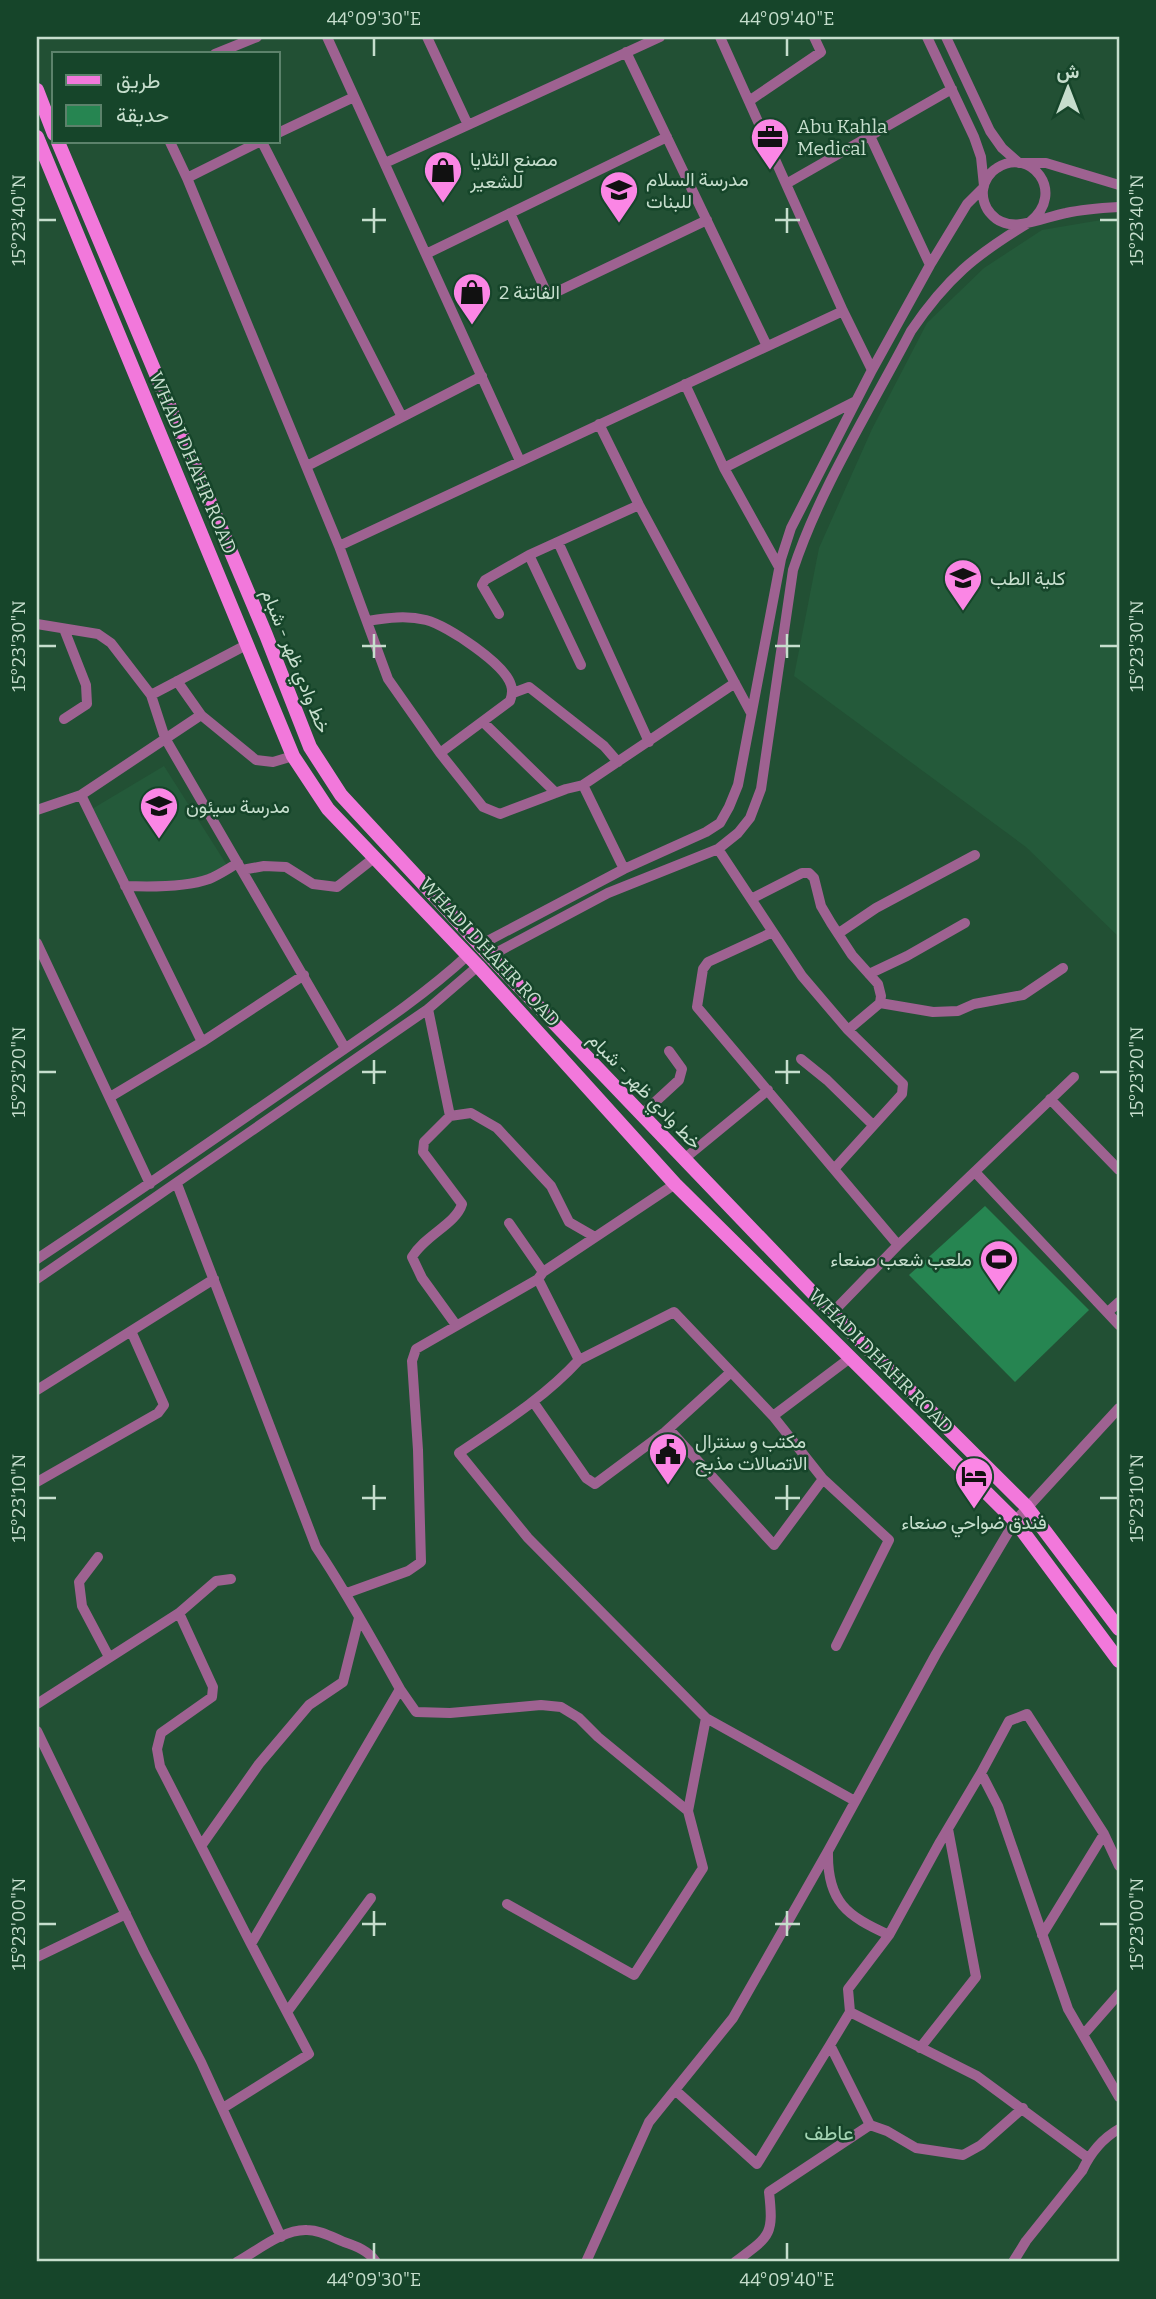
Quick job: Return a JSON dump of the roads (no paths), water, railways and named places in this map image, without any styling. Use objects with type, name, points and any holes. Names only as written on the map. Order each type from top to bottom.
[{"type":"main road","points":[[37,90],[52,127]]},
{"type":"main road","name":"WHADI DHAHR ROAD","points":[[37,137],[293,756],[328,810],[374,858],[479,956],[675,1184],[1015,1521],[1119,1661]]},
{"type":"main road","name":"خط وادي ظهر - شبام","points":[[59,144],[310,747],[341,795],[479,956],[641,1115],[832,1312],[1026,1506],[1119,1629]]},
{"type":"street","points":[[225,42],[257,37]]},
{"type":"street","points":[[327,37],[520,461]]},
{"type":"street","points":[[427,37],[468,125]]},
{"type":"street","points":[[385,163],[660,37]]},
{"type":"street","points":[[720,37],[872,370]]},
{"type":"street","points":[[749,102],[821,52],[814,37]]},
{"type":"street","points":[[927,37],[974,137],[981,157],[986,208],[992,216],[1010,225],[1088,209],[1119,207]]},
{"type":"street","points":[[37,1279],[428,1009],[479,956],[608,894],[718,849],[738,833],[750,818],[761,789],[793,570],[819,505],[911,331],[929,305],[970,262],[1030,222],[1039,215],[1044,205],[1046,194],[1039,173],[1030,166],[1019,163],[1002,148],[990,131],[946,37]]},
{"type":"street","points":[[626,52],[767,346]]},
{"type":"street","points":[[786,184],[952,89]]},
{"type":"street","points":[[280,131],[355,97]]},
{"type":"street","points":[[870,136],[930,265]]},
{"type":"street","points":[[426,254],[667,137]]},
{"type":"street","points":[[171,144],[339,545],[388,680],[483,807],[500,814],[583,785],[735,683]]},
{"type":"street","points":[[187,178],[256,144]]},
{"type":"street","points":[[261,144],[402,417]]},
{"type":"street","points":[[37,1259],[150,1184],[439,981],[624,869],[720,823],[738,785],[779,568],[791,528],[872,370],[967,204],[984,187],[997,168],[1008,163],[1046,163],[1119,185]]},
{"type":"street","points":[[510,213],[548,296],[707,220]]},
{"type":"street","points":[[339,545],[843,310]]},
{"type":"street","points":[[307,466],[482,376]]},
{"type":"street","points":[[685,384],[724,468],[779,568]]},
{"type":"street","points":[[724,468],[856,401]]},
{"type":"street","points":[[599,424],[639,505],[751,713]]},
{"type":"street","points":[[499,614],[482,585],[485,580],[529,555],[639,505]]},
{"type":"street","points":[[558,542],[649,742]]},
{"type":"street","points":[[529,555],[581,665]]},
{"type":"street","points":[[367,621],[406,618],[427,621],[455,632],[488,658],[511,682],[513,693],[510,701],[440,753]]},
{"type":"street","points":[[37,624],[98,634],[106,639],[151,695],[165,738],[345,1048]]},
{"type":"street","points":[[64,629],[86,685],[87,704],[64,719]]},
{"type":"street","points":[[151,695],[248,644]]},
{"type":"street","points":[[177,681],[201,715],[257,760],[272,762],[293,756]]},
{"type":"street","points":[[513,693],[529,687],[604,746],[618,762]]},
{"type":"street","points":[[37,810],[81,795],[201,715]]},
{"type":"street","points":[[483,722],[556,793]]},
{"type":"street","points":[[583,785],[624,869]]},
{"type":"street","points":[[81,795],[202,1042]]},
{"type":"street","points":[[718,849],[802,976],[848,1030],[903,1084],[902,1094],[835,1168]]},
{"type":"street","points":[[839,933],[876,908],[975,855]]},
{"type":"street","points":[[125,886],[199,881],[240,866],[264,866],[286,867],[313,884],[337,887],[374,858]]},
{"type":"street","points":[[751,899],[802,873],[808,873],[814,878],[821,906],[852,955],[878,984],[881,996],[880,1003],[848,1030]]},
{"type":"street","points":[[869,974],[965,923]]},
{"type":"street","points":[[773,932],[708,962],[703,969],[696,1007],[898,1245]]},
{"type":"street","points":[[37,943],[150,1184]]},
{"type":"street","points":[[880,1003],[933,1012],[958,1011],[974,1004],[1023,995],[1063,968]]},
{"type":"street","points":[[110,1097],[202,1042],[304,975]]},
{"type":"street","points":[[428,1009],[450,1116]]},
{"type":"street","points":[[641,1115],[678,1080],[682,1069],[669,1051]]},
{"type":"street","points":[[801,1059],[873,1125]]},
{"type":"street","points":[[832,1312],[1074,1077]]},
{"type":"street","points":[[684,1159],[768,1090]]},
{"type":"street","points":[[1050,1099],[1119,1170]]},
{"type":"street","points":[[456,1325],[422,1278],[412,1257],[419,1245],[459,1213],[462,1204],[423,1152],[424,1142],[450,1116],[471,1112],[497,1128],[551,1186],[569,1222],[595,1237]]},
{"type":"street","points":[[975,1172],[1119,1325]]},
{"type":"street","points":[[177,1184],[316,1547],[347,1593],[400,1689],[416,1712],[450,1713],[541,1704],[561,1707],[579,1718],[598,1738],[688,1811]]},
{"type":"street","points":[[347,1593],[408,1571],[421,1562],[412,1361],[416,1349],[541,1275],[675,1184]]},
{"type":"street","points":[[509,1223],[541,1275],[579,1360]]},
{"type":"street","points":[[37,1390],[214,1279]]},
{"type":"street","points":[[1108,1312],[1119,1302]]},
{"type":"street","points":[[836,1646],[889,1540],[823,1479],[773,1416],[674,1312],[579,1360],[558,1383],[534,1403],[459,1453],[528,1538],[706,1718],[855,1801]]},
{"type":"street","points":[[37,1482],[158,1413],[164,1405],[131,1331]]},
{"type":"street","points":[[773,1416],[850,1358]]},
{"type":"street","points":[[534,1403],[586,1478],[595,1484],[669,1429],[731,1372]]},
{"type":"street","points":[[586,2262],[649,2122],[733,2018],[936,1654],[1015,1521],[1119,1408]]},
{"type":"street","points":[[669,1429],[774,1545],[823,1479]]},
{"type":"street","points":[[98,1557],[79,1582],[82,1606],[109,1657]]},
{"type":"street","points":[[37,1704],[179,1613],[216,1581],[231,1579]]},
{"type":"street","points":[[179,1613],[213,1687],[212,1697],[161,1733],[157,1749],[160,1766],[309,2054],[223,2108]]},
{"type":"street","points":[[201,1846],[258,1764],[300,1715],[309,1705],[343,1682],[359,1618]]},
{"type":"street","points":[[251,1944],[400,1689]]},
{"type":"street","points":[[675,2090],[757,2164],[850,2012],[848,1989],[889,1935],[1009,1721],[1027,1714],[1104,1834],[1119,1866]]},
{"type":"street","points":[[507,1904],[634,1975],[703,1868],[688,1811],[706,1718]]},
{"type":"street","points":[[37,1731],[223,2108],[281,2237]]},
{"type":"street","points":[[981,1773],[998,1806],[1068,2008],[1119,2098]]},
{"type":"street","points":[[920,2048],[975,1977],[948,1829]]},
{"type":"street","points":[[1042,1935],[1104,1834]]},
{"type":"street","points":[[828,1851],[830,1880],[844,1909],[859,1921],[889,1935]]},
{"type":"street","points":[[287,2012],[371,1898]]},
{"type":"street","points":[[37,1957],[126,1914]]},
{"type":"street","points":[[1083,2035],[1119,1994]]},
{"type":"street","points":[[850,2012],[977,2076],[1088,2158]]},
{"type":"street","points":[[830,2045],[870,2125],[887,2130],[916,2148],[964,2155],[981,2145],[1023,2108]]},
{"type":"street","points":[[735,2262],[766,2239],[772,2220],[769,2192],[870,2125]]},
{"type":"street","points":[[1013,2262],[1026,2241],[1082,2171],[1088,2158],[1111,2133],[1119,2129]]},
{"type":"street","points":[[237,2262],[281,2237],[295,2231],[308,2230],[356,2246],[372,2256],[376,2262]]},
{"type":"place","name":"Abu Kahla Medical","points":[[770,171]]},
{"type":"place","name":"مصنع الثلايا للشعير","points":[[443,204]]},
{"type":"place","name":"مدرسة السلام للبنات","points":[[619,224]]},
{"type":"place","name":"الفاتنة 2","points":[[472,326]]},
{"type":"place","name":"كلية الطب","points":[[963,612]]},
{"type":"place","name":"مدرسة سيئون","points":[[159,840]]},
{"type":"place","name":"ملعب شعب صنعاء","points":[[999,1293]]},
{"type":"place","name":"مكتب و سنترال الاتصالات مذبح","points":[[668,1486]]},
{"type":"place","name":"فندق ضواحي صنعاء","points":[[974,1510]]},
{"type":"district","name":"عاطف","points":[[829,2133]]}]
